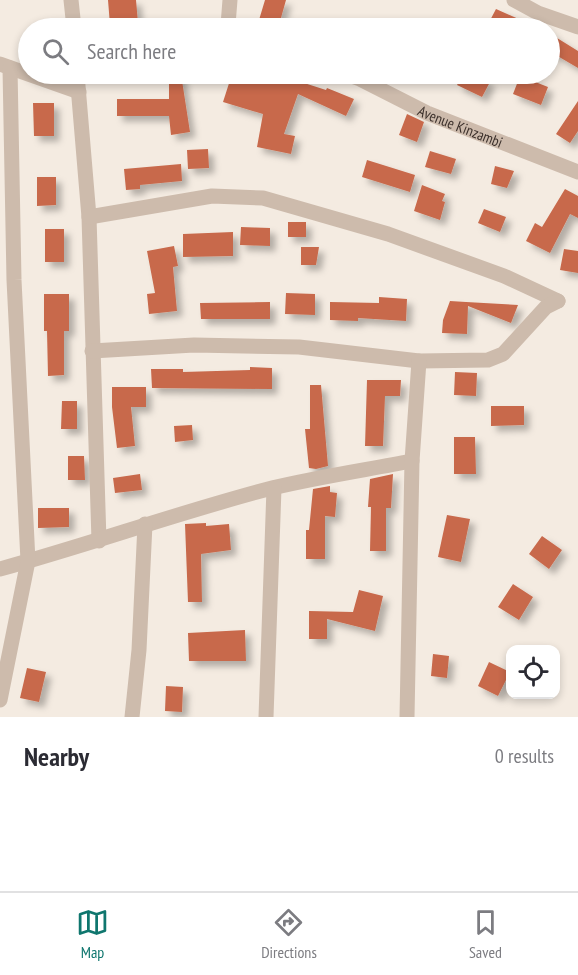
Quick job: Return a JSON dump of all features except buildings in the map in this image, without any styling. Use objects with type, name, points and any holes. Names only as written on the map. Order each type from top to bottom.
[{"type":"street","points":[[71,0],[73,18]]},
{"type":"street","points":[[229,18],[230,0]]},
{"type":"street","points":[[514,0],[552,18]]},
{"type":"street","points":[[560,21],[578,27]]},
{"type":"street","points":[[0,700],[28,561],[5,66]]},
{"type":"street","points":[[56,84],[79,92]]},
{"type":"street","points":[[78,84],[89,217],[99,541]]},
{"type":"street","name":"Avenue Kinzambi","points":[[370,84],[427,112],[578,171]]},
{"type":"street","points":[[89,217],[212,196],[263,198],[388,234],[504,276],[558,301],[546,307],[502,354],[488,360],[419,361],[299,346],[194,345],[92,351]]},
{"type":"street","points":[[406,717],[412,461],[419,361]]},
{"type":"street","points":[[0,569],[99,541],[145,524],[274,488],[412,461]]},
{"type":"street","points":[[266,717],[274,488]]},
{"type":"street","points":[[132,717],[139,650],[145,524]]}]
